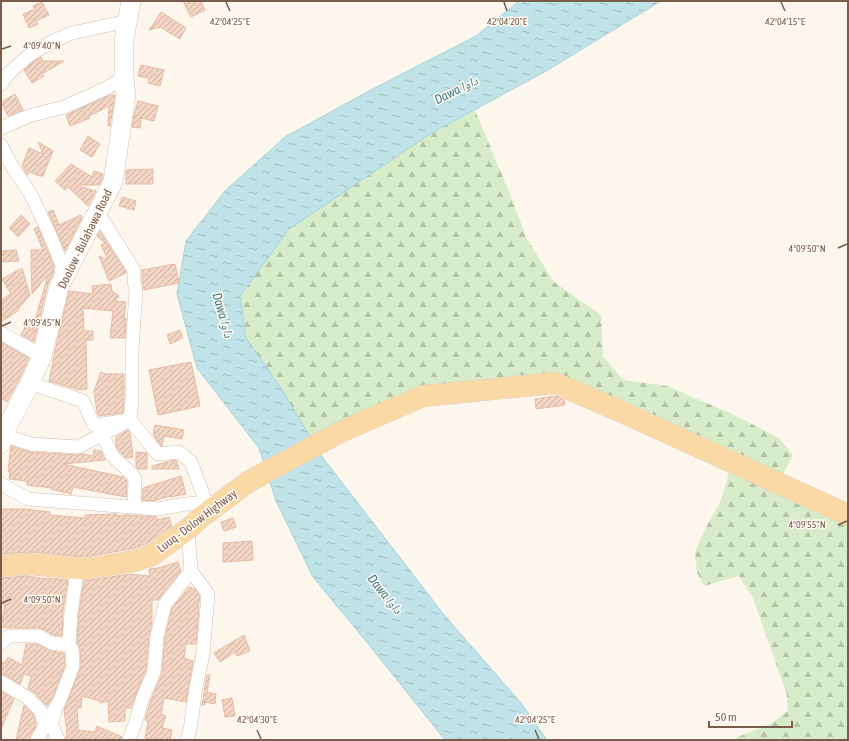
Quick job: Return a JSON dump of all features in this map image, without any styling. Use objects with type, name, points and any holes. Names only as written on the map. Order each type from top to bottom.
[{"type":"main road","name":"Doolow - Bulahawa Road","points":[[2,439],[42,356],[59,287],[113,182],[126,95],[124,77],[124,40],[131,1]]},
{"type":"main road","name":"Luuq - Dolow Highway","points":[[1,566],[30,564],[84,569],[134,561],[152,555],[188,529],[213,503],[248,482],[338,433],[424,396],[554,383],[624,413],[848,515]]},
{"type":"street","points":[[1,84],[8,74],[28,56],[51,42],[72,33],[128,21]]},
{"type":"street","points":[[1,128],[29,116],[64,107],[107,88],[124,77]]},
{"type":"street","points":[[1,145],[13,168],[30,193],[60,258],[62,265],[59,287]]},
{"type":"street","points":[[1,484],[28,499],[157,509],[186,504],[213,503],[191,462],[179,452],[158,454],[130,420],[132,401],[132,349],[136,292],[134,270],[98,213]]},
{"type":"street","points":[[1,332],[42,356]]},
{"type":"street","points":[[30,383],[84,401],[94,425],[130,420]]},
{"type":"street","points":[[2,439],[31,444],[78,447],[130,420]]},
{"type":"street","points":[[102,435],[112,456],[136,479],[134,507]]},
{"type":"street","points":[[187,740],[203,654],[208,594],[191,571],[188,529]]},
{"type":"street","points":[[58,740],[52,723],[73,666],[72,649],[69,645],[71,611],[78,568]]},
{"type":"street","points":[[129,740],[143,697],[154,672],[157,636],[165,604],[191,571]]},
{"type":"street","points":[[1,643],[9,636],[39,636],[51,643],[69,645]]},
{"type":"street","points":[[1,682],[28,698],[40,710],[46,725]]},
{"type":"street","points":[[37,740],[60,700]]},
{"type":"green space","points":[[475,110],[527,239],[554,282],[601,315],[603,357],[624,380],[667,386],[730,413],[779,438],[793,455],[777,485],[848,517],[848,740],[731,740],[772,723],[788,711],[787,695],[753,598],[739,576],[704,586],[697,572],[695,552],[705,529],[721,501],[731,465],[553,385],[424,398],[315,446],[279,385],[246,338],[240,296],[288,229],[430,134]]},
{"type":"water","name":"Dawa داوا","points":[[519,1],[661,1],[546,71],[430,134],[289,229],[240,296],[246,338],[279,385],[323,458],[445,616],[521,703],[547,740],[445,740],[313,577],[276,501],[259,448],[197,368],[177,294],[186,241],[225,191],[285,137],[369,91],[476,36]]},
{"type":"building","points":[[183,1],[201,1],[205,10],[191,17]]},
{"type":"building","points":[[42,2],[49,15],[36,21],[38,24],[29,28],[23,14],[35,9],[33,6]]},
{"type":"building","points":[[161,12],[186,28],[180,39],[160,27],[149,30]]},
{"type":"building","points":[[41,57],[43,61],[64,61],[42,74],[44,76],[32,83],[24,70]]},
{"type":"building","points":[[141,65],[164,70],[160,86],[148,83],[149,78],[138,76]]},
{"type":"building","points":[[15,94],[23,110],[8,116],[1,102]]},
{"type":"building","points":[[110,95],[115,95],[110,126],[108,126],[109,106],[89,116],[90,118],[70,126],[66,115]]},
{"type":"building","points":[[138,101],[158,106],[154,121],[141,118],[140,128],[132,127]]},
{"type":"building","points":[[88,136],[100,144],[92,157],[80,150]]},
{"type":"building","points":[[38,142],[53,151],[43,176],[30,172],[27,175],[22,166],[29,148],[43,154]]},
{"type":"building","points":[[71,164],[92,177],[94,171],[103,174],[99,185],[78,185],[96,191],[88,206],[68,187],[65,190],[55,181]]},
{"type":"building","points":[[153,169],[153,184],[126,184],[126,170]]},
{"type":"building","points":[[122,197],[136,201],[134,210],[119,206]]},
{"type":"building","points":[[53,210],[59,225],[81,215],[82,218],[65,251],[48,212]]},
{"type":"building","points":[[21,215],[30,224],[18,237],[9,228]]},
{"type":"building","points":[[38,227],[54,266],[53,274],[48,284],[34,342],[21,335],[27,323],[32,331],[48,275],[32,294],[31,262],[36,259],[31,260],[31,250],[43,250],[34,229]]},
{"type":"building","points":[[100,231],[126,272],[109,281],[99,256],[108,260],[101,245],[105,243],[97,236]]},
{"type":"building","points":[[16,250],[19,261],[1,262],[1,251]]},
{"type":"building","points":[[175,264],[179,283],[144,290],[142,270]]},
{"type":"building","points":[[22,268],[30,295],[18,309],[19,310],[1,322],[1,300],[11,294],[2,279]]},
{"type":"building","points":[[111,284],[112,291],[119,296],[115,301],[126,302],[124,318],[126,318],[125,338],[110,338],[113,311],[83,308],[84,331],[93,331],[93,340],[86,340],[87,389],[79,390],[49,381],[69,291],[93,294],[92,286]]},
{"type":"building","points":[[180,330],[183,338],[170,344],[167,335]]},
{"type":"building","points":[[1,342],[29,358],[7,402],[1,398]]},
{"type":"building","points":[[191,362],[200,406],[158,415],[149,370]]},
{"type":"building","points":[[101,372],[106,374],[124,374],[123,413],[99,416],[94,391]]},
{"type":"building","points":[[556,396],[564,400],[565,405],[536,409],[535,399]]},
{"type":"building","points":[[155,425],[184,430],[182,439],[164,436],[161,446],[153,433]]},
{"type":"building","points":[[128,430],[130,433],[133,457],[126,458],[116,446],[116,437]]},
{"type":"building","points":[[11,446],[30,452],[82,454],[93,456],[94,450],[101,451],[105,460],[63,464],[123,477],[127,481],[126,497],[73,487],[71,494],[51,489],[52,488],[27,485],[27,481],[9,479],[10,472],[8,471]]},
{"type":"building","points":[[136,452],[147,453],[147,469],[138,469],[136,467]]},
{"type":"building","points":[[176,460],[179,469],[152,469],[152,466]]},
{"type":"building","points":[[181,476],[186,494],[170,496],[153,501],[142,500],[143,488]]},
{"type":"building","points":[[1,509],[25,509],[50,512],[50,515],[85,518],[85,515],[115,514],[117,514],[117,516],[126,515],[157,517],[157,520],[169,517],[172,526],[146,544],[131,549],[84,557],[31,552],[1,554]]},
{"type":"building","points":[[233,518],[236,527],[224,531],[221,522]]},
{"type":"building","points":[[252,541],[253,560],[223,562],[223,543]]},
{"type":"building","points":[[178,562],[181,571],[158,600],[152,600],[152,622],[149,635],[146,670],[131,708],[125,708],[125,721],[109,722],[108,701],[100,703],[100,701],[82,696],[81,708],[77,708],[78,730],[95,732],[97,726],[122,737],[121,740],[66,740],[67,726],[64,709],[81,666],[80,649],[77,643],[79,612],[84,581],[130,574],[150,576],[149,569]]},
{"type":"building","points":[[27,576],[68,580],[63,610],[62,636],[54,635],[39,628],[1,627],[5,604],[1,604],[1,578]]},
{"type":"building","points":[[189,587],[195,589],[200,596],[198,605],[196,644],[186,644],[184,658],[193,661],[186,702],[164,698],[161,714],[166,716],[162,728],[172,730],[170,740],[145,738],[148,722],[145,720],[162,673],[165,637],[172,608]]},
{"type":"building","points":[[244,635],[250,651],[237,656],[235,652],[220,662],[214,653]]},
{"type":"building","points":[[26,644],[37,644],[50,651],[64,653],[65,665],[53,697],[47,706],[34,692],[28,689],[31,676],[24,674],[20,684],[1,674],[1,662],[5,663],[8,657],[22,665]]},
{"type":"building","points":[[207,675],[210,675],[207,692],[216,694],[215,704],[205,702],[205,705],[202,705]]},
{"type":"building","points":[[1,691],[14,699],[1,729]]},
{"type":"building","points":[[232,698],[235,716],[225,717],[222,700]]},
{"type":"building","points":[[24,705],[33,714],[36,726],[29,740],[16,740]]}]
